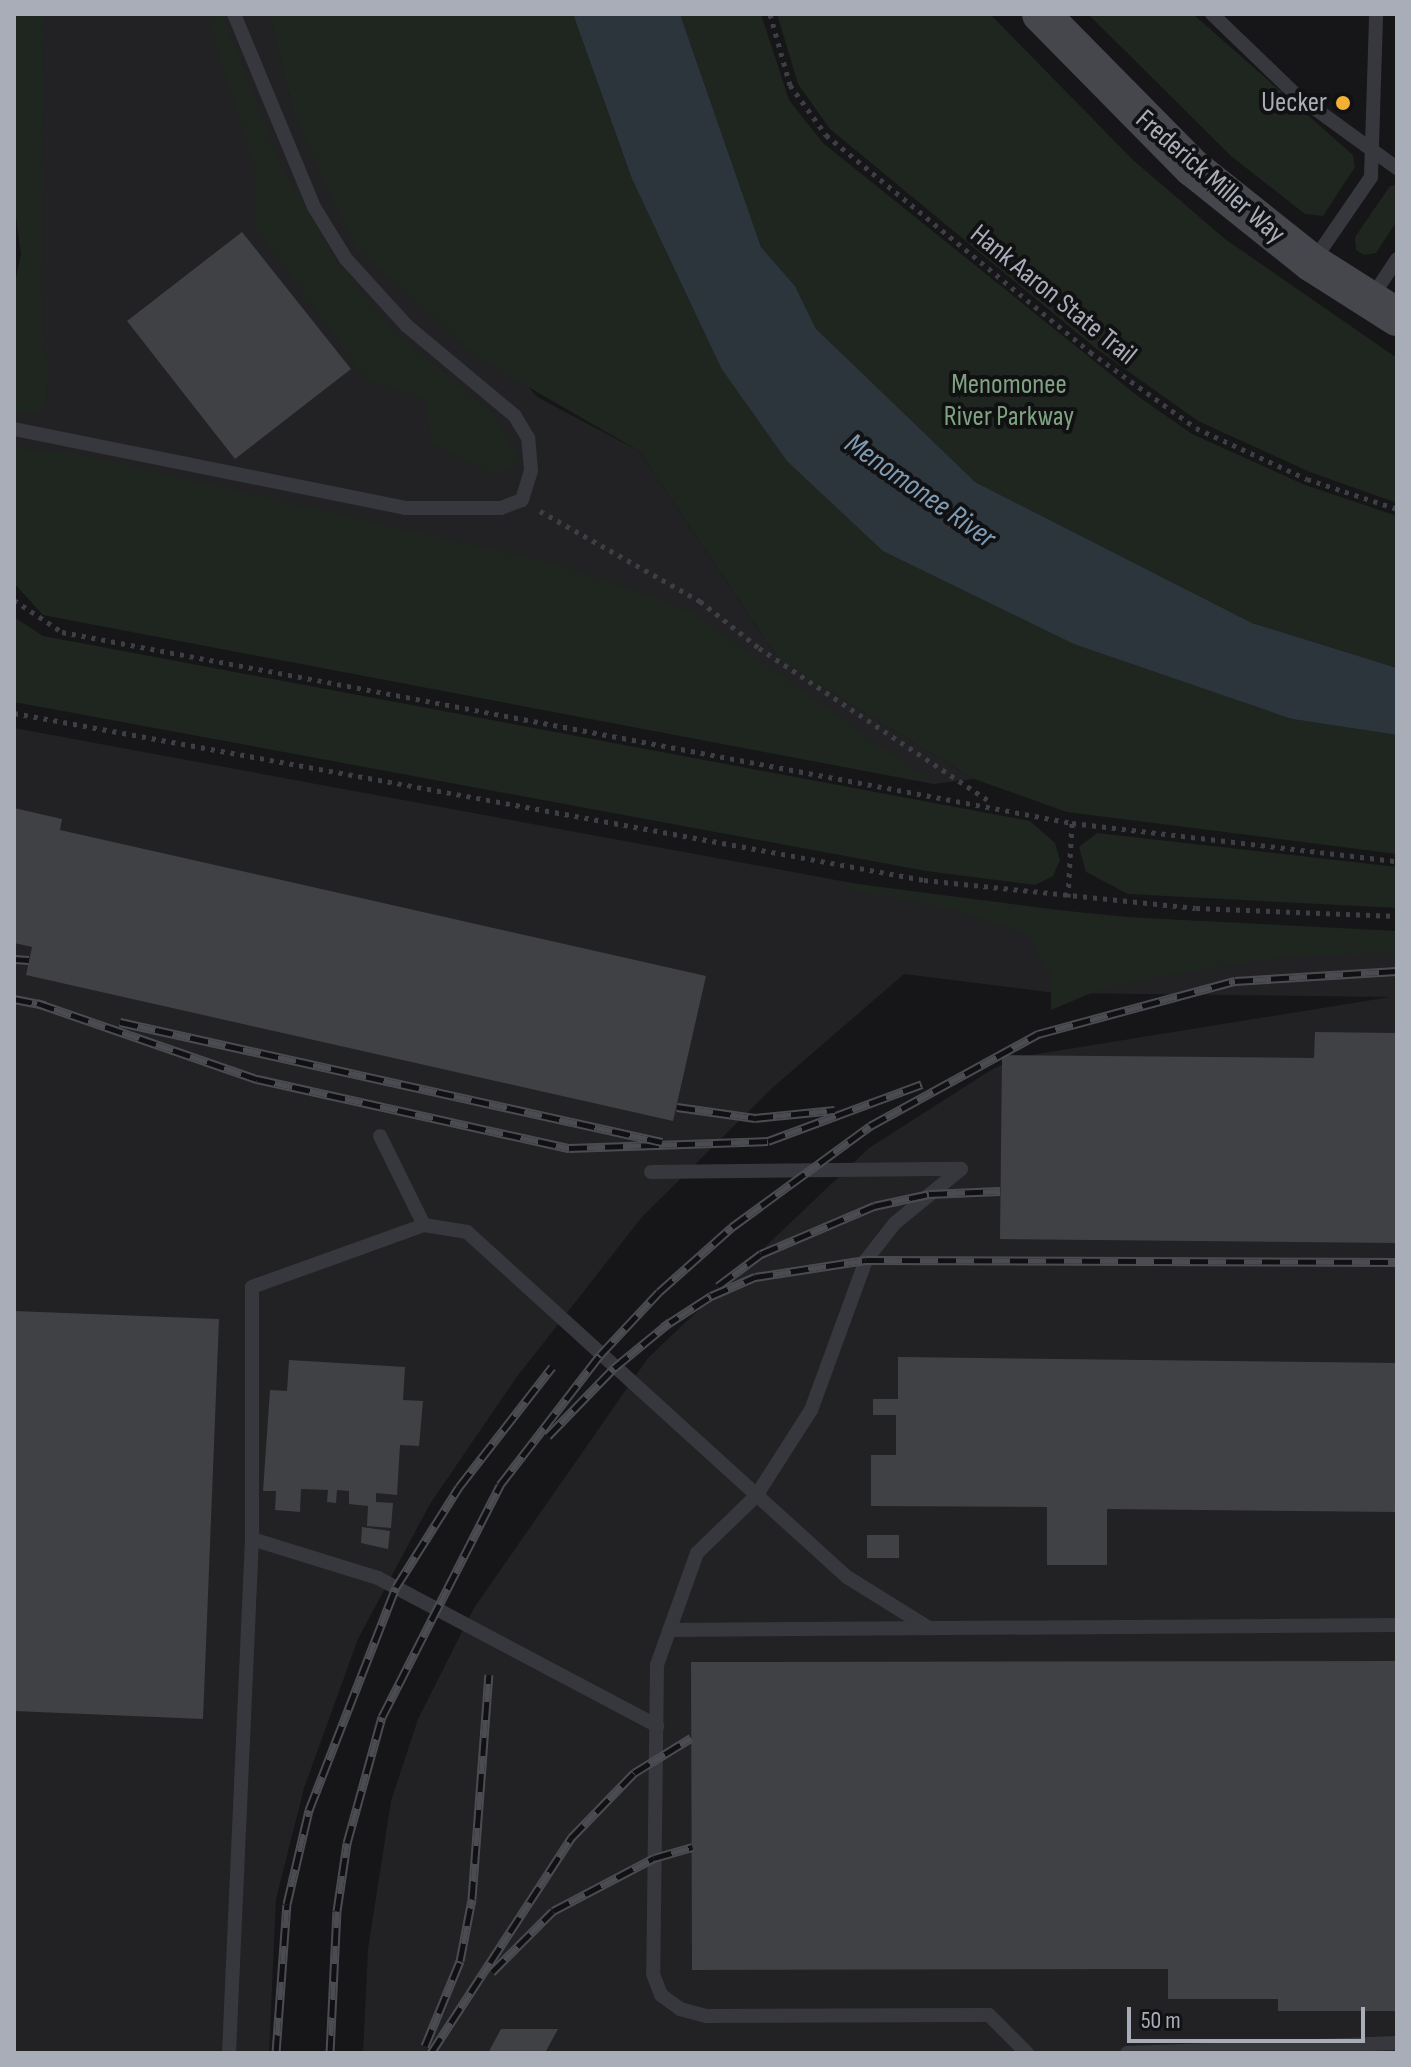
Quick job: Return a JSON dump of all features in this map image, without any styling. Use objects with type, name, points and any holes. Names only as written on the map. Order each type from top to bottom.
[{"type":"street","name":"Frederick Miller Way","points":[[1041,14],[1171,148],[1312,263],[1383,309]]},
{"type":"lane","points":[[14,429],[405,508],[501,508],[522,500],[531,470],[528,438],[515,416],[407,326],[346,259],[314,207],[234,14]]},
{"type":"lane","points":[[1212,14],[1295,94],[1397,168]]},
{"type":"lane","points":[[1312,263],[1371,177],[1377,154],[1376,14]]},
{"type":"lane","points":[[1383,309],[1397,259]]},
{"type":"lane","points":[[380,1136],[424,1225]]},
{"type":"lane","points":[[651,1172],[961,1169],[895,1223],[866,1260],[811,1410],[756,1496],[697,1553],[669,1630],[657,1665],[653,1974],[661,1995],[706,2016],[989,2015],[1027,2053]]},
{"type":"lane","points":[[229,2053],[252,1539],[252,1287],[424,1225],[467,1232],[847,1577],[929,1628]]},
{"type":"lane","points":[[252,1539],[378,1578],[657,1726]]},
{"type":"lane","points":[[669,1630],[1397,1625]]},
{"type":"lane","points":[[1127,2053],[1397,2043]]},
{"type":"path","name":"Hank Aaron State Trail","points":[[770,14],[790,85],[826,135],[1090,352],[1196,428],[1307,479],[1397,509]]},
{"type":"path","points":[[522,500],[700,601],[759,648],[996,806]]},
{"type":"path","points":[[14,600],[62,632],[996,806],[1072,823],[1397,861]]},
{"type":"path","points":[[14,713],[809,861],[1068,897],[1397,916]]},
{"type":"path","points":[[1068,897],[1072,823]]},
{"type":"shaded area","points":[[14,14],[269,14],[294,115],[537,397],[639,451],[780,661],[974,779],[934,784],[43,615],[14,583],[14,289],[21,254],[14,201]]},
{"type":"shaded area","points":[[14,728],[933,898],[1223,926],[1397,931],[1397,2053],[363,2053],[368,1949],[391,1801],[418,1719],[474,1608],[648,1358],[869,1148],[991,1070],[1019,1057],[1390,997],[1055,993],[904,974],[771,1089],[642,1217],[516,1378],[430,1504],[358,1639],[304,1788],[276,1899],[269,2053],[14,2053]]},
{"type":"green space","points":[[14,14],[43,14],[42,350],[49,362],[45,410],[35,414],[14,410],[14,289],[21,254],[14,201]]},
{"type":"green space","points":[[207,14],[222,14],[280,163],[337,262],[393,330],[496,417],[521,463],[491,475],[431,442],[427,400],[366,379],[255,227],[254,165]]},
{"type":"green space","points":[[269,14],[573,14],[632,179],[721,368],[1292,719],[1397,735],[1397,854],[1067,812],[974,779],[780,661],[639,451],[478,358],[356,248],[294,115]]},
{"type":"green space","name":"Menomonee River Parkway","points":[[680,14],[761,14],[789,100],[823,143],[1139,397],[1192,434],[1305,485],[1397,516],[1397,668],[1252,623],[975,482],[867,385],[816,329],[795,286],[761,247]]},
{"type":"green space","points":[[777,14],[990,14],[1133,160],[1225,239],[1397,358],[1397,503],[1310,472],[1198,421],[1094,347],[830,129],[798,84]]},
{"type":"green space","points":[[1088,14],[1193,14],[1353,155],[1355,167],[1323,216],[1305,214],[1231,156]]},
{"type":"green space","points":[[1397,185],[1397,221],[1376,253],[1364,255],[1356,250],[1355,237],[1390,186]]},
{"type":"green space","points":[[14,448],[73,453],[561,565],[643,593],[693,613],[934,784],[43,615],[14,583]]},
{"type":"green space","points":[[14,617],[43,636],[1030,821],[1055,843],[1060,860],[1053,876],[1035,885],[926,871],[14,702]]},
{"type":"green space","points":[[1097,833],[1397,867],[1397,908],[1128,894],[1086,872],[1079,847]]},
{"type":"green space","points":[[842,882],[1105,916],[1397,931],[1397,953],[1286,957],[1160,976],[1101,989],[1051,1010],[1051,975],[1028,935],[954,909],[852,891]]},
{"type":"water","name":"Menomonee River","points":[[573,14],[680,14],[761,247],[795,286],[816,329],[975,482],[1252,623],[1397,668],[1397,735],[1292,719],[1074,644],[883,551],[787,461],[721,368],[632,179]]},
{"type":"building","points":[[242,232],[351,369],[235,459],[127,321]]},
{"type":"building","points":[[14,808],[62,819],[60,830],[706,976],[673,1121],[26,975],[32,947],[14,943]]},
{"type":"building","points":[[1315,1032],[1397,1033],[1397,1243],[1000,1239],[1002,1055],[1314,1058]]},
{"type":"building","points":[[14,1311],[219,1319],[203,1719],[14,1711]]},
{"type":"building","points":[[898,1357],[1397,1363],[1397,1512],[1107,1509],[1107,1565],[1047,1565],[1047,1507],[871,1506],[871,1455],[896,1455],[896,1415],[873,1415],[873,1399],[898,1399]]},
{"type":"building","points":[[289,1360],[405,1367],[403,1400],[423,1401],[419,1446],[400,1445],[397,1495],[376,1493],[376,1502],[393,1503],[391,1528],[367,1526],[368,1506],[349,1504],[349,1491],[337,1490],[336,1503],[327,1502],[328,1490],[301,1489],[300,1512],[275,1510],[276,1491],[263,1491],[270,1390],[287,1391]]},
{"type":"building","points":[[362,1527],[390,1531],[388,1549],[361,1543]]},
{"type":"building","points":[[867,1535],[899,1535],[899,1558],[867,1558]]},
{"type":"building","points":[[1397,1661],[1397,2011],[1278,2011],[1278,1999],[1168,1999],[1168,1969],[692,1970],[691,1662]]},
{"type":"building","points":[[501,2029],[558,2029],[545,2053],[488,2053]]},
{"type":"railway","points":[[14,959],[29,960]]},
{"type":"railway","points":[[330,2053],[337,1911],[347,1843],[382,1717],[500,1485],[600,1355],[659,1292],[732,1227],[870,1126],[1038,1034],[1235,981],[1397,971]]},
{"type":"railway","points":[[14,999],[45,1005]]},
{"type":"railway","points":[[37,1003],[257,1079],[569,1148],[768,1141],[922,1084]]},
{"type":"railway","points":[[120,1022],[662,1142]]},
{"type":"railway","points":[[677,1107],[755,1118],[835,1110]]},
{"type":"railway","points":[[718,1286],[761,1254],[874,1206],[929,1194],[1000,1191]]},
{"type":"railway","points":[[663,1327],[711,1296],[755,1277],[866,1260],[1397,1262]]},
{"type":"railway","points":[[548,1436],[614,1368],[670,1322]]},
{"type":"railway","points":[[276,2053],[287,1904],[309,1810],[396,1587],[459,1487],[552,1367]]},
{"type":"railway","points":[[425,2046],[460,1961],[472,1899],[489,1675]]},
{"type":"railway","points":[[431,2053],[571,1838],[634,1773],[691,1738]]},
{"type":"railway","points":[[492,1972],[553,1911],[654,1858],[692,1847]]},
{"type":"place","name":"Uecker","points":[[1343,103]]}]
